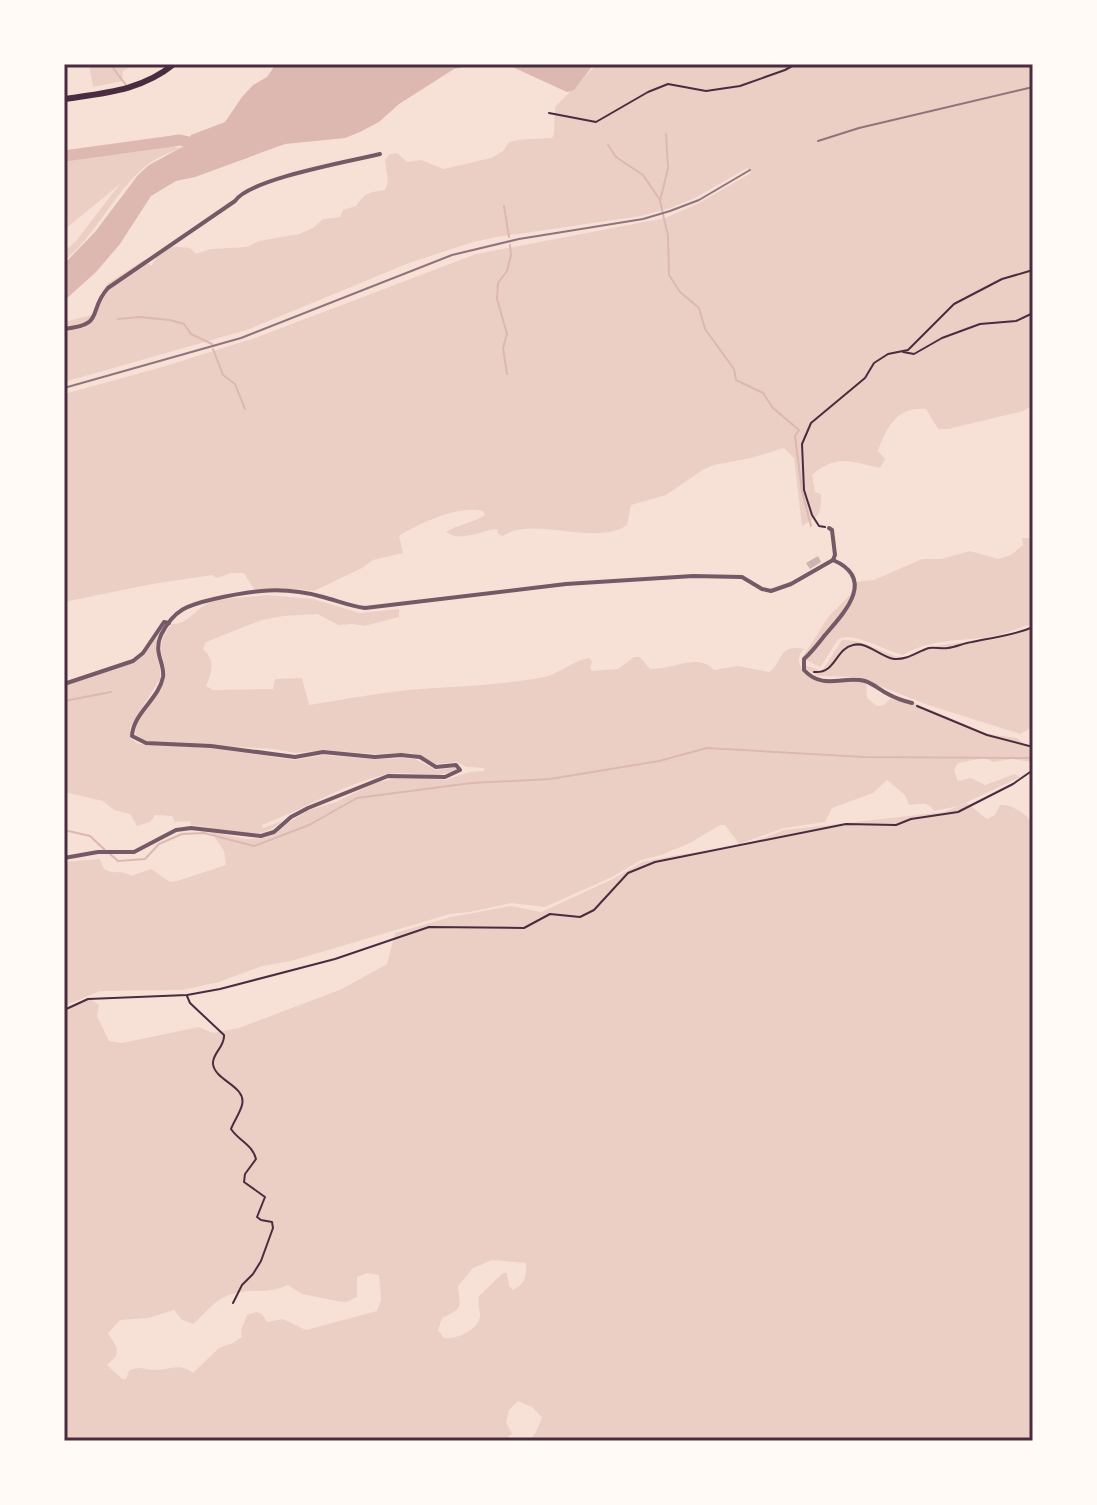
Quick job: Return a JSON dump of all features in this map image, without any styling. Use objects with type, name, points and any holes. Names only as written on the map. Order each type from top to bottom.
[{"type":"main road","points":[[64,99],[130,89],[151,81],[174,64]]},
{"type":"street","points":[[64,329],[90,322],[96,316],[97,300],[108,288],[235,201],[240,194],[266,182],[380,154]]},
{"type":"street","points":[[64,858],[134,852],[176,830],[191,828],[246,836],[268,835],[308,808],[388,776],[445,777],[460,770],[456,765],[436,767],[416,756],[375,757],[323,752],[295,757],[211,746],[140,742],[132,736],[133,726],[162,679],[158,647],[160,638],[169,623],[186,606],[257,590],[283,590],[365,608],[566,584],[693,576],[742,577],[771,591],[791,584],[833,560],[832,530],[829,528]]},
{"type":"street","points":[[833,560],[850,572],[855,582],[854,595],[838,621],[804,659],[802,667],[816,679],[839,683],[865,681],[889,695],[912,703]]},
{"type":"street","points":[[64,684],[130,663],[143,653],[164,622],[169,623]]},
{"type":"path","points":[[549,113],[596,122],[668,84],[706,91],[740,86],[796,64]]},
{"type":"path","points":[[829,528],[819,526],[807,503],[802,448],[811,423],[865,378],[874,363],[920,339],[954,304],[1002,279],[1033,270]]},
{"type":"path","points":[[902,351],[914,354],[942,338],[980,324],[1016,321],[1033,313]]},
{"type":"path","points":[[802,667],[822,673],[829,669],[843,650],[853,645],[863,645],[890,658],[905,659],[929,648],[949,648],[973,641],[1013,636],[1033,627]]},
{"type":"path","points":[[912,703],[964,727],[1033,747]]},
{"type":"path","points":[[1028,746],[1033,752]]},
{"type":"path","points":[[64,1010],[80,1000],[94,998],[187,995],[335,959],[429,927],[524,928],[550,914],[580,917],[594,910],[628,873],[655,862],[846,824],[891,825],[958,812],[1028,776],[1033,770]]},
{"type":"path","points":[[187,995],[190,1003],[224,1035],[225,1042],[213,1059],[213,1065],[242,1098],[242,1106],[231,1129],[236,1137],[254,1150],[256,1159],[245,1174],[244,1182],[265,1197],[257,1217],[272,1222],[273,1228],[261,1261],[242,1285],[233,1303]]},
{"type":"shaded area","points":[[89,64],[128,64],[130,67],[123,71],[122,81],[93,87]]},
{"type":"shaded area","points":[[276,64],[477,64],[454,69],[399,104],[379,122],[345,138],[285,144],[176,181],[151,196],[120,244],[96,272],[64,301],[64,264],[95,232],[138,175],[149,165],[186,145],[191,135],[225,122],[242,97],[253,85],[267,77]]},
{"type":"shaded area","points":[[506,64],[594,64],[574,90],[567,92]]},
{"type":"shaded area","points":[[597,64],[1033,64],[1033,405],[1023,411],[948,429],[938,429],[926,409],[900,415],[889,426],[881,442],[878,451],[885,459],[880,468],[845,461],[830,464],[812,475],[815,492],[821,494],[821,507],[816,517],[802,526],[794,458],[784,448],[704,469],[666,495],[631,505],[627,525],[614,531],[582,533],[530,529],[515,530],[503,536],[498,534],[497,529],[459,536],[446,532],[485,515],[483,511],[463,511],[428,521],[399,536],[403,553],[373,560],[314,591],[254,589],[244,573],[231,573],[217,578],[212,575],[152,584],[64,602],[64,394],[255,338],[476,254],[665,218],[699,203],[751,173],[747,168],[695,198],[641,216],[473,242],[409,263],[247,330],[64,382],[64,322],[92,315],[107,284],[144,260],[151,266],[169,246],[190,248],[196,254],[210,249],[247,247],[259,241],[299,234],[323,219],[340,217],[343,210],[356,206],[368,194],[385,190],[388,182],[385,160],[390,154],[397,153],[407,162],[421,160],[444,169],[491,158],[503,151],[509,142],[552,138],[555,107]]},
{"type":"shaded area","points":[[169,145],[180,148],[154,160],[136,175],[87,238],[64,261],[64,252],[120,184],[64,230],[64,159]]},
{"type":"shaded area","points":[[1022,538],[1033,538],[1033,624],[990,637],[934,643],[903,655],[859,639],[843,637],[820,667],[802,658],[829,616],[850,595],[855,582],[874,580],[922,559],[941,559],[970,551],[998,559],[1011,555],[1023,545]]},
{"type":"shaded area","points":[[266,595],[313,599],[360,613],[399,609],[399,617],[364,626],[338,625],[318,614],[262,620],[206,642],[203,649],[212,667],[206,686],[213,690],[273,689],[275,679],[302,678],[309,705],[406,690],[529,680],[550,675],[589,658],[592,671],[618,669],[634,657],[640,657],[650,669],[701,662],[714,670],[738,666],[769,672],[785,652],[795,648],[804,649],[800,655],[801,667],[816,679],[849,679],[866,683],[867,698],[877,706],[884,705],[890,699],[908,700],[987,734],[1017,738],[1033,751],[1033,762],[1011,759],[993,762],[984,758],[958,763],[954,770],[958,781],[971,778],[985,785],[1015,774],[1020,777],[959,806],[934,811],[926,804],[909,805],[905,795],[887,780],[873,793],[832,808],[825,822],[784,828],[739,844],[725,825],[720,825],[690,843],[641,860],[612,877],[545,907],[511,903],[450,914],[291,961],[262,966],[219,982],[182,990],[100,991],[64,1006],[64,862],[100,859],[108,871],[131,876],[151,869],[170,882],[177,881],[226,865],[224,851],[211,832],[246,839],[265,838],[309,810],[336,802],[377,782],[405,777],[446,780],[469,772],[484,771],[484,768],[467,767],[457,762],[437,764],[412,753],[323,750],[296,753],[146,741],[137,736],[137,723],[164,680],[161,647],[172,624],[183,622],[209,603]]},
{"type":"shaded area","points":[[163,627],[156,649],[160,679],[130,727],[130,738],[139,744],[211,748],[295,760],[323,755],[406,758],[415,759],[436,770],[456,767],[457,770],[439,774],[383,775],[262,825],[263,828],[282,821],[272,828],[250,834],[191,825],[190,821],[175,822],[172,816],[155,815],[150,822],[137,826],[130,814],[114,810],[103,801],[64,792],[64,682],[138,658]]},
{"type":"shaded area","points":[[1033,628],[1033,727],[1020,734],[928,705],[857,677],[818,676],[805,668],[805,665],[822,671],[842,640],[858,642],[904,658],[935,646],[996,639]]},
{"type":"shaded area","points":[[967,803],[987,819],[995,815],[1000,805],[1005,805],[1019,810],[1033,824],[1033,1441],[529,1441],[542,1417],[532,1407],[518,1401],[509,1410],[506,1422],[512,1434],[502,1441],[64,1441],[64,1010],[91,999],[99,1005],[97,1016],[109,1041],[122,1043],[199,1027],[213,1033],[239,1028],[342,989],[387,964],[395,933],[451,917],[511,906],[541,912],[642,862],[742,846],[784,830],[944,812]],"holes":[[[492,1260],[526,1263],[523,1282],[513,1290],[509,1286],[507,1273],[503,1273],[479,1296],[480,1316],[476,1326],[460,1336],[444,1338],[438,1330],[442,1318],[459,1306],[458,1286],[473,1268]],[[367,1273],[379,1275],[381,1300],[377,1311],[306,1330],[283,1319],[267,1322],[262,1314],[256,1312],[247,1315],[241,1330],[242,1337],[219,1348],[193,1373],[179,1367],[139,1368],[129,1371],[126,1379],[122,1379],[107,1365],[116,1356],[117,1348],[108,1333],[120,1320],[148,1318],[174,1310],[182,1320],[193,1324],[217,1301],[229,1295],[273,1290],[288,1285],[302,1294],[346,1302],[357,1297],[357,1277]]]},
{"type":"building","points":[[818,556],[821,562],[810,569],[806,563]]},
{"type":"waterway","points":[[110,64],[126,85]]},
{"type":"waterway","points":[[666,134],[668,168],[660,201],[668,236],[669,275],[680,292],[699,308],[705,329],[734,369],[736,380],[763,393],[773,408],[799,430],[795,436],[802,491],[811,526]]},
{"type":"waterway","points":[[64,156],[180,140],[189,142],[193,151]]},
{"type":"waterway","points":[[608,145],[616,157],[643,175],[660,200]]},
{"type":"waterway","points":[[504,206],[509,237]]},
{"type":"waterway","points":[[507,374],[503,348],[507,334],[497,299],[498,283],[507,271],[511,255],[510,245]]},
{"type":"waterway","points":[[118,319],[139,317],[170,320],[184,324],[191,334],[212,344]]},
{"type":"waterway","points":[[213,349],[223,375],[235,384],[245,409]]},
{"type":"waterway","points":[[64,701],[111,692]]},
{"type":"waterway","points":[[110,854],[118,861],[145,859],[159,844],[182,834],[204,833],[254,846],[309,825],[357,798],[471,783],[550,779],[659,761],[707,748],[864,757],[1033,758]]},
{"type":"waterway","points":[[64,830],[90,836],[105,850]]},
{"type":"railway","points":[[818,141],[859,128],[1033,87]]},
{"type":"railway","points":[[64,388],[241,338],[452,255],[519,239],[643,219],[670,211],[699,200],[750,170]]}]
